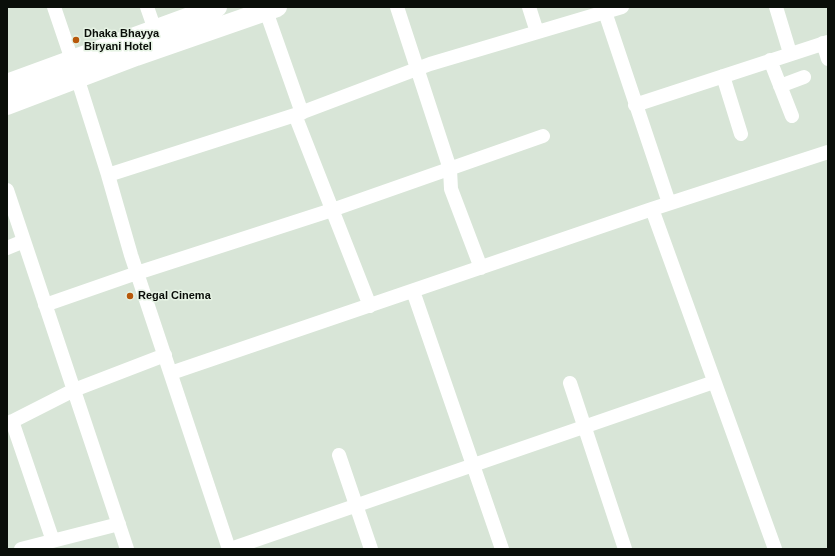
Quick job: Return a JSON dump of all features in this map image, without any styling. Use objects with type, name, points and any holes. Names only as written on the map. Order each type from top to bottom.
[{"type":"highway","points":[[7,105],[75,69],[155,30],[217,7]]},
{"type":"highway","points":[[7,84],[75,69],[271,9]]},
{"type":"street","points":[[54,7],[75,69],[137,273],[229,549],[473,467],[714,382]]},
{"type":"street","points":[[147,7],[155,30]]},
{"type":"street","points":[[397,7],[450,169],[451,189],[481,268]]},
{"type":"street","points":[[529,7],[537,32]]},
{"type":"street","points":[[108,175],[299,114],[417,70],[622,7]]},
{"type":"street","points":[[776,7],[790,53]]},
{"type":"street","points":[[271,9],[299,114],[332,210],[370,306]]},
{"type":"street","points":[[604,12],[669,203]]},
{"type":"street","points":[[635,105],[826,42],[828,59]]},
{"type":"street","points":[[770,60],[792,116]]},
{"type":"street","points":[[723,76],[741,134]]},
{"type":"street","points":[[780,86],[804,77]]},
{"type":"street","points":[[46,305],[137,273],[332,210],[543,136]]},
{"type":"street","points":[[171,373],[413,292],[669,203],[828,152]]},
{"type":"street","points":[[7,190],[127,549]]},
{"type":"street","points":[[652,209],[775,549]]},
{"type":"street","points":[[7,248],[24,241]]},
{"type":"street","points":[[413,292],[502,549]]},
{"type":"street","points":[[54,541],[10,423],[74,390],[165,355]]},
{"type":"street","points":[[570,383],[625,549]]},
{"type":"street","points":[[340,455],[371,549]]},
{"type":"street","points":[[21,549],[118,524]]},
{"type":"place","name":"Dhaka Bhayya Biryani Hotel","points":[[76,40]]},
{"type":"place","name":"Regal Cinema","points":[[130,296]]}]
